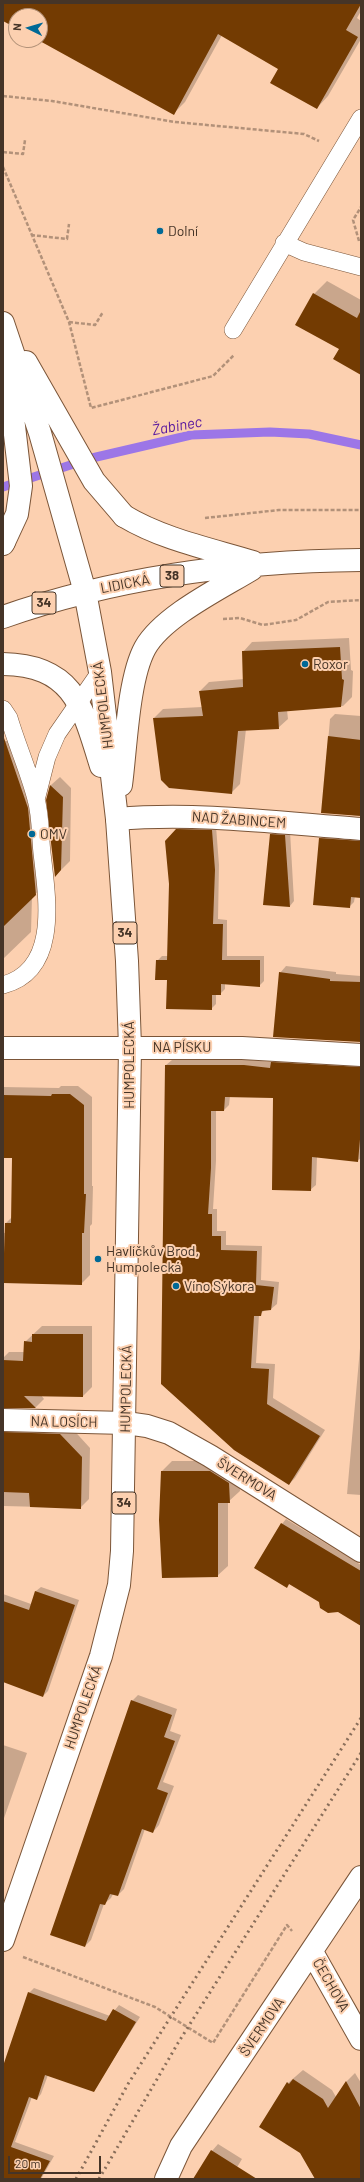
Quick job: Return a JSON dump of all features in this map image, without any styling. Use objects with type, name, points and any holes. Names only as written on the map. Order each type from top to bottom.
[{"type":"main road","name":"LIDICKÁ","points":[[3,323],[94,481],[124,516],[139,525],[158,532],[260,564]]},
{"type":"main road","name":"HUMPOLECKÁ","points":[[3,323],[40,433],[67,526],[85,592],[100,672],[117,819],[127,961],[130,1047],[126,1423],[122,1551],[119,1585],[101,1656],[3,1940]]},
{"type":"main road","points":[[3,327],[21,486],[17,514],[4,543]]},
{"type":"main road","name":"LIDICKÁ","points":[[85,592],[171,576],[260,564],[361,560]]},
{"type":"main road","name":"LIDICKÁ","points":[[146,647],[166,625],[185,610],[260,564]]},
{"type":"main road","name":"34","points":[[3,617],[85,592]]},
{"type":"main road","name":"HUMPOLECKÁ","points":[[117,819],[133,688],[138,665],[146,647]]},
{"type":"main road","name":"HUMPOLECKÁ","points":[[3,664],[29,666],[47,672],[69,690],[79,704],[87,722],[117,819]]},
{"type":"main road","name":"NAD ŽABINCEM","points":[[117,819],[157,816],[189,816],[361,829]]},
{"type":"main road","name":"NA PÍSKU","points":[[3,1048],[242,1048],[361,1055]]},
{"type":"main road","name":"NA LOSÍCH","points":[[3,1420],[126,1423]]},
{"type":"main road","name":"ŠVERMOVA","points":[[126,1423],[147,1426],[185,1441],[361,1551]]},
{"type":"main road","name":"ŠVERMOVA","points":[[166,2179],[181,2146],[361,1877]]},
{"type":"main road","name":"ČECHOVA","points":[[312,1952],[361,2039]]},
{"type":"lane","points":[[233,330],[284,243],[361,118]]},
{"type":"lane","points":[[284,243],[304,252],[358,266]]},
{"type":"lane","points":[[36,800],[47,757],[57,734],[100,672]]},
{"type":"lane","points":[[3,709],[9,718],[9,735],[36,800],[47,900],[45,935],[41,954],[30,969],[3,985]]},
{"type":"path","points":[[3,96],[52,101],[175,122],[304,134],[341,150]]},
{"type":"path","points":[[3,152],[23,154],[25,140]]},
{"type":"path","points":[[3,167],[69,322],[91,408],[212,376],[238,351]]},
{"type":"path","points":[[358,266],[360,248],[353,220],[361,207]]},
{"type":"path","points":[[31,235],[67,240],[69,224]]},
{"type":"path","points":[[69,322],[95,325],[103,312]]},
{"type":"path","points":[[201,519],[279,510],[361,510]]},
{"type":"path","points":[[221,619],[240,618],[264,625],[296,620],[328,602],[361,600]]},
{"type":"path","points":[[20,1956],[155,2007],[213,2043],[287,1925],[312,1952]]},
{"type":"building","points":[[3,3],[361,3],[346,30],[358,37],[317,109],[270,83],[278,69],[218,34],[174,115],[48,46],[48,8],[8,8],[8,24],[3,21]]},
{"type":"building","points":[[313,293],[357,318],[361,310],[361,375],[333,359],[339,349],[295,325]]},
{"type":"building","points":[[340,647],[342,679],[344,680],[341,707],[278,712],[279,729],[238,731],[232,794],[169,788],[161,780],[153,718],[203,716],[199,691],[243,687],[242,651]]},
{"type":"building","points":[[3,735],[28,808],[36,895],[3,927]]},
{"type":"building","points":[[328,736],[361,740],[361,816],[321,813]]},
{"type":"building","points":[[50,785],[63,797],[61,870],[55,877],[46,800]]},
{"type":"building","points":[[176,829],[212,830],[215,870],[213,924],[223,924],[222,960],[260,960],[260,987],[221,984],[221,995],[212,995],[212,1010],[166,1009],[167,980],[155,980],[156,960],[167,960],[169,884],[165,841]]},
{"type":"building","points":[[270,834],[285,835],[290,907],[263,905]]},
{"type":"building","points":[[319,838],[361,841],[361,898],[351,897],[350,908],[313,905]]},
{"type":"building","points":[[279,972],[330,979],[330,981],[361,982],[361,1042],[273,1037]]},
{"type":"building","points":[[271,1062],[361,1067],[361,1128],[358,1162],[312,1157],[311,1191],[272,1190],[273,1098],[225,1097],[224,1111],[211,1111],[211,1168],[208,1214],[212,1214],[212,1236],[221,1236],[221,1250],[257,1251],[256,1285],[274,1287],[271,1310],[262,1311],[261,1316],[254,1316],[251,1368],[269,1369],[267,1404],[320,1436],[289,1485],[234,1450],[161,1384],[165,1065],[244,1065],[270,1068]]},
{"type":"building","points":[[52,1094],[70,1094],[84,1105],[84,1194],[86,1194],[84,1233],[82,1233],[82,1285],[3,1283],[5,1223],[11,1223],[12,1158],[3,1158],[3,1095],[51,1096]]},
{"type":"building","points":[[32,1334],[83,1334],[83,1397],[24,1396],[36,1408],[3,1408],[3,1360],[23,1361],[24,1341],[32,1342]]},
{"type":"building","points":[[3,1432],[60,1434],[82,1457],[81,1509],[30,1507],[29,1493],[3,1492]]},
{"type":"building","points":[[161,1471],[210,1471],[229,1483],[230,1503],[218,1503],[218,1577],[162,1578],[159,1520]]},
{"type":"building","points":[[281,1523],[361,1571],[361,1626],[338,1612],[328,1613],[320,1608],[319,1602],[289,1584],[287,1588],[254,1568]]},
{"type":"building","points":[[35,1591],[75,1605],[43,1697],[3,1682],[3,1601],[29,1610]]},
{"type":"building","points":[[131,1700],[172,1715],[164,1737],[175,1741],[157,1789],[168,1793],[153,1833],[142,1829],[118,1896],[110,1894],[105,1905],[100,1904],[85,1947],[50,1935]]},
{"type":"building","points":[[28,1992],[106,2021],[113,2009],[136,2022],[94,2092],[45,2075],[37,2100],[29,2097],[11,2147],[50,2161],[40,2179],[3,2179],[3,2066]]},
{"type":"building","points":[[293,2079],[323,2099],[328,2108],[346,2081],[361,2109],[361,2179],[315,2179],[300,2153],[259,2127],[287,2082],[289,2084]]},
{"type":"building","points":[[211,2150],[257,2179],[193,2179]]},
{"type":"waterway","name":"Žabinec","points":[[3,487],[92,458],[191,435],[270,432],[309,434],[361,445]]},
{"type":"railway","points":[[76,2179],[128,2084],[361,1718]]},
{"type":"railway","points":[[99,2179],[178,2043],[361,1753]]},
{"type":"place","name":"Dolní","points":[[160,231]]},
{"type":"place","name":"Roxor","points":[[305,664]]},
{"type":"place","name":"OMV","points":[[32,834]]},
{"type":"place","name":"Havlíčkův Brod, Humpolecká","points":[[98,1259]]},
{"type":"place","name":"Víno Sýkora","points":[[176,1286]]}]
